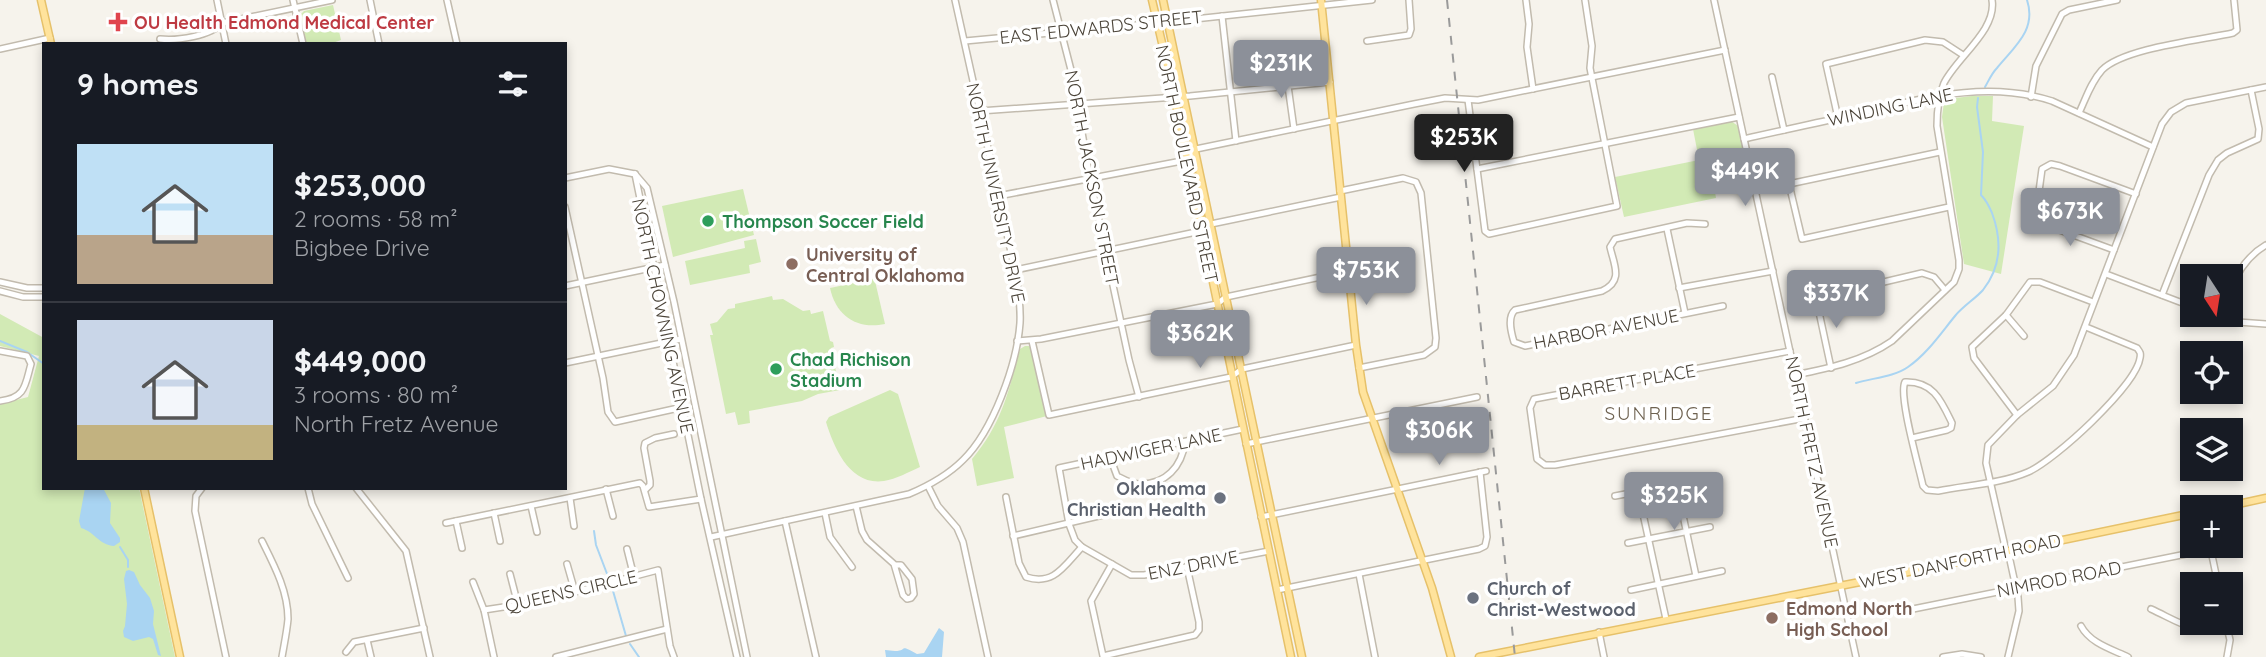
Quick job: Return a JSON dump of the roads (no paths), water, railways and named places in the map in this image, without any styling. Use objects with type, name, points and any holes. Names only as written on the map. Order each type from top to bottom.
[{"type":"main road","points":[[41,0],[50,41]]},
{"type":"main road","name":"NORTH BOULEVARD STREET","points":[[1152,0],[1292,657]]},
{"type":"main road","name":"NORTH BOULEVARD STREET","points":[[1163,0],[1303,657]]},
{"type":"main road","points":[[1321,2],[1363,392],[1441,618],[1451,657]]},
{"type":"main road","points":[[1243,429],[1252,420]]},
{"type":"main road","points":[[144,490],[180,657]]},
{"type":"main road","points":[[2243,503],[2266,498]]},
{"type":"main road","name":"WEST DANFORTH ROAD","points":[[1479,657],[2180,516]]},
{"type":"main road","points":[[1269,551],[1278,540]]},
{"type":"street","points":[[217,0],[226,42]]},
{"type":"street","points":[[293,0],[303,42]]},
{"type":"street","points":[[160,39],[187,38],[216,30],[222,23],[332,0]]},
{"type":"street","points":[[370,0],[379,42]]},
{"type":"street","points":[[447,0],[457,42]]},
{"type":"street","name":"NORTH UNIVERSITY DRIVE","points":[[710,537],[909,494],[928,486],[963,460],[989,425],[1002,397],[1017,341],[1020,304],[1015,270],[955,0]]},
{"type":"street","name":"NORTH JACKSON STREET","points":[[1053,0],[1071,70],[1090,178],[1139,397]]},
{"type":"street","name":"EAST EDWARDS STREET","points":[[965,41],[1168,22],[1301,7],[1321,2],[1371,0]]},
{"type":"street","points":[[1367,41],[1409,35],[1409,0]]},
{"type":"street","points":[[1526,0],[1529,24],[1527,47],[1533,89]]},
{"type":"street","points":[[1468,100],[1485,230],[1489,234],[1617,206],[1592,77],[1592,46],[1584,0]]},
{"type":"street","name":"NORTH FRETZ AVENUE","points":[[1714,0],[1856,657]]},
{"type":"street","points":[[1796,375],[1831,368],[1881,348],[1892,341],[1954,282],[1959,269],[1937,126],[1940,94],[1951,72],[1987,26],[1993,7],[1992,0]]},
{"type":"street","points":[[2031,97],[2036,66],[2062,14],[2068,10],[2117,0]]},
{"type":"street","points":[[2079,113],[2095,79],[2112,62],[2145,51],[2233,33],[2238,25],[2234,0]]},
{"type":"street","points":[[1222,16],[1236,141]]},
{"type":"street","points":[[1838,118],[1826,64],[1925,40],[1944,42],[1964,55]]},
{"type":"street","points":[[0,49],[42,42]]},
{"type":"street","points":[[998,196],[1187,160],[1196,149],[1436,100],[1468,100],[1533,89],[1725,50]]},
{"type":"street","points":[[1772,76],[1784,130]]},
{"type":"street","points":[[980,111],[1330,82]]},
{"type":"street","points":[[1288,86],[1294,130]]},
{"type":"street","points":[[2008,657],[2019,611],[2016,587],[1986,463],[1988,445],[2017,415],[2053,386],[2065,370],[2086,327],[2093,302],[2162,124],[2179,106],[2199,99],[2266,87]]},
{"type":"street","points":[[2162,295],[2209,175],[2218,160],[2258,139],[2259,129],[2251,90]]},
{"type":"street","name":"WINDING LANE","points":[[1744,139],[1940,94],[1992,91],[2052,101],[2153,147]]},
{"type":"street","points":[[1477,169],[1739,117]]},
{"type":"street","points":[[1940,152],[1789,184],[1802,239],[1949,207]]},
{"type":"street","points":[[2114,250],[2035,221],[2042,169],[2046,165],[2060,166],[2136,194]]},
{"type":"street","points":[[567,178],[609,169],[635,174]]},
{"type":"street","name":"NORTH CHOWNING AVENUE","points":[[635,174],[647,188],[665,265],[747,657]]},
{"type":"street","name":"NORTH CHOWNING AVENUE","points":[[635,174],[701,499],[737,657]]},
{"type":"street","points":[[1015,270],[1201,231],[1211,224],[1403,178],[1416,182],[1421,193],[1436,342],[1432,351],[1424,355],[1359,368]]},
{"type":"street","points":[[567,216],[608,412],[615,422],[683,407]]},
{"type":"street","name":"HARBOR AVENUE","points":[[1705,224],[1687,223],[1615,239],[1610,247],[1616,274],[1611,286],[1515,310],[1511,320],[1512,335],[1514,342],[1525,346],[1723,306]]},
{"type":"street","points":[[1667,229],[1685,313]]},
{"type":"street","points":[[2244,265],[2266,246]]},
{"type":"street","points":[[567,286],[665,265]]},
{"type":"street","points":[[1017,341],[1032,341],[1217,304],[1226,297],[1349,271]]},
{"type":"street","points":[[1679,288],[1773,271]]},
{"type":"street","points":[[1831,368],[1816,298],[1922,272],[1934,277],[1945,290]]},
{"type":"street","points":[[2106,274],[2180,302]]},
{"type":"street","points":[[2017,415],[1997,391],[1972,352],[1976,341],[2006,315],[2030,282],[2035,281],[2093,302]]},
{"type":"street","points":[[0,282],[27,288],[42,288]]},
{"type":"street","points":[[0,291],[23,297],[42,297]]},
{"type":"street","points":[[2006,315],[2024,336]]},
{"type":"street","points":[[2244,322],[2266,324]]},
{"type":"street","points":[[1912,438],[1947,430],[1952,423],[1934,390],[1928,386],[1905,382],[1902,385],[1912,438],[1923,486],[1927,490],[1938,491],[2017,476],[2042,464],[2078,435],[2106,406],[2140,360],[2137,348],[2086,327]]},
{"type":"street","points":[[567,363],[681,339]]},
{"type":"street","points":[[1032,341],[1049,415],[1231,377],[1242,369],[1356,345]]},
{"type":"street","points":[[0,351],[27,356],[31,364],[21,393],[0,401]]},
{"type":"street","name":"BARRETT PLACE","points":[[1790,351],[1534,399],[1530,408],[1537,459],[1545,465],[1555,465],[1805,418]]},
{"type":"street","points":[[1247,444],[1477,397]]},
{"type":"street","name":"HADWIGER LANE","points":[[1069,524],[1059,468],[1243,429]]},
{"type":"street","points":[[645,490],[650,485],[644,448],[646,443],[654,438],[674,434]]},
{"type":"street","points":[[1110,457],[1117,475],[1138,484],[1162,479],[1173,471],[1181,462],[1185,442]]},
{"type":"street","points":[[1261,517],[1483,471],[1488,537],[1485,545],[1479,549],[1277,590]]},
{"type":"street","points":[[1615,496],[1699,480]]},
{"type":"street","points":[[446,523],[640,483],[645,490],[647,504],[653,508],[701,499]]},
{"type":"street","points":[[1676,483],[1696,576]]},
{"type":"street","points":[[928,486],[938,506],[957,528],[963,542],[988,657]]},
{"type":"street","points":[[606,489],[613,516]]},
{"type":"street","points":[[200,490],[196,496],[195,511],[226,657]]},
{"type":"street","points":[[309,490],[317,516],[348,578]]},
{"type":"street","points":[[358,490],[406,551],[430,657]]},
{"type":"street","points":[[1638,491],[1666,619]]},
{"type":"street","points":[[1006,497],[1019,563],[1026,578],[1040,582],[1049,579],[1082,547],[1074,540],[1069,524]]},
{"type":"street","points":[[570,498],[574,526]]},
{"type":"street","points":[[531,506],[537,532]]},
{"type":"street","points":[[856,506],[867,540],[895,565],[904,568],[912,579],[914,594],[909,598],[906,599],[903,595],[895,565]]},
{"type":"street","points":[[494,513],[500,541]]},
{"type":"street","points":[[825,513],[830,537],[852,567]]},
{"type":"street","points":[[1013,536],[1103,515]]},
{"type":"street","points":[[456,521],[462,548]]},
{"type":"street","points":[[786,521],[816,657]]},
{"type":"street","points":[[1628,543],[1710,527]]},
{"type":"street","points":[[262,541],[286,600],[288,622],[282,657]]},
{"type":"street","name":"ENZ DRIVE","points":[[1082,547],[1131,575],[1144,575],[1269,551]]},
{"type":"street","points":[[628,549],[634,577]]},
{"type":"street","name":"NIMROD ROAD","points":[[1908,610],[2180,553]]},
{"type":"street","points":[[567,564],[575,592]]},
{"type":"street","points":[[1112,564],[1091,601],[1103,656],[1195,635],[1199,630],[1199,622],[1187,567]]},
{"type":"street","name":"QUEENS CIRCLE","points":[[484,610],[575,592],[658,570],[667,629]]},
{"type":"street","points":[[1631,590],[1721,571]]},
{"type":"street","points":[[510,574],[517,605]]},
{"type":"street","points":[[1359,574],[1375,657]]},
{"type":"street","points":[[473,582],[484,610],[494,657]]},
{"type":"street","points":[[2151,609],[2180,623]]},
{"type":"street","points":[[2081,626],[2085,634],[2094,641],[2128,657]]},
{"type":"street","points":[[345,652],[354,642],[424,628]]},
{"type":"street","points":[[556,657],[667,629],[674,657]]},
{"type":"street","points":[[1600,632],[1604,657]]},
{"type":"street","points":[[2227,657],[2229,635]]},
{"type":"street","points":[[367,640],[371,657]]},
{"type":"street","points":[[1943,657],[1962,654],[1981,657]]},
{"type":"water","points":[[85,490],[104,490],[111,503],[110,523],[120,542],[114,546],[104,543],[81,528],[79,521]]},
{"type":"water","points":[[126,571],[134,572],[150,598],[161,656],[158,655],[153,639],[149,637],[133,641],[124,637],[127,604],[124,579]]},
{"type":"water","points":[[939,628],[944,632],[942,657],[886,657],[885,650],[899,651],[905,648],[917,654],[924,653]]},
{"type":"waterway","points":[[1985,87],[2026,29],[2029,20],[2027,0]]},
{"type":"waterway","points":[[1856,383],[1896,373],[1915,362],[1958,312],[1983,290],[1994,272],[1999,243],[1992,213],[1981,195],[1983,152],[1978,98]]},
{"type":"waterway","points":[[0,341],[27,352],[42,363]]},
{"type":"waterway","points":[[594,531],[596,545],[609,579]]},
{"type":"waterway","points":[[120,547],[128,560],[128,567]]},
{"type":"waterway","points":[[611,584],[626,636]]},
{"type":"waterway","points":[[630,644],[639,657]]},
{"type":"railway","points":[[1447,0],[1515,657]]},
{"type":"place","name":"OU Health Edmond Medical Center","points":[[118,22]]},
{"type":"place","name":"Thompson Soccer Field","points":[[708,221]]},
{"type":"place","name":"University of Central Oklahoma","points":[[792,264]]},
{"type":"place","name":"Chad Richison Stadium","points":[[776,369]]},
{"type":"place","name":"Oklahoma Christian Health","points":[[1220,498]]},
{"type":"place","name":"Church of Christ-Westwood","points":[[1473,598]]},
{"type":"place","name":"Edmond North High School","points":[[1772,618]]},
{"type":"district","name":"SUNRIDGE","points":[[1659,413]]}]
